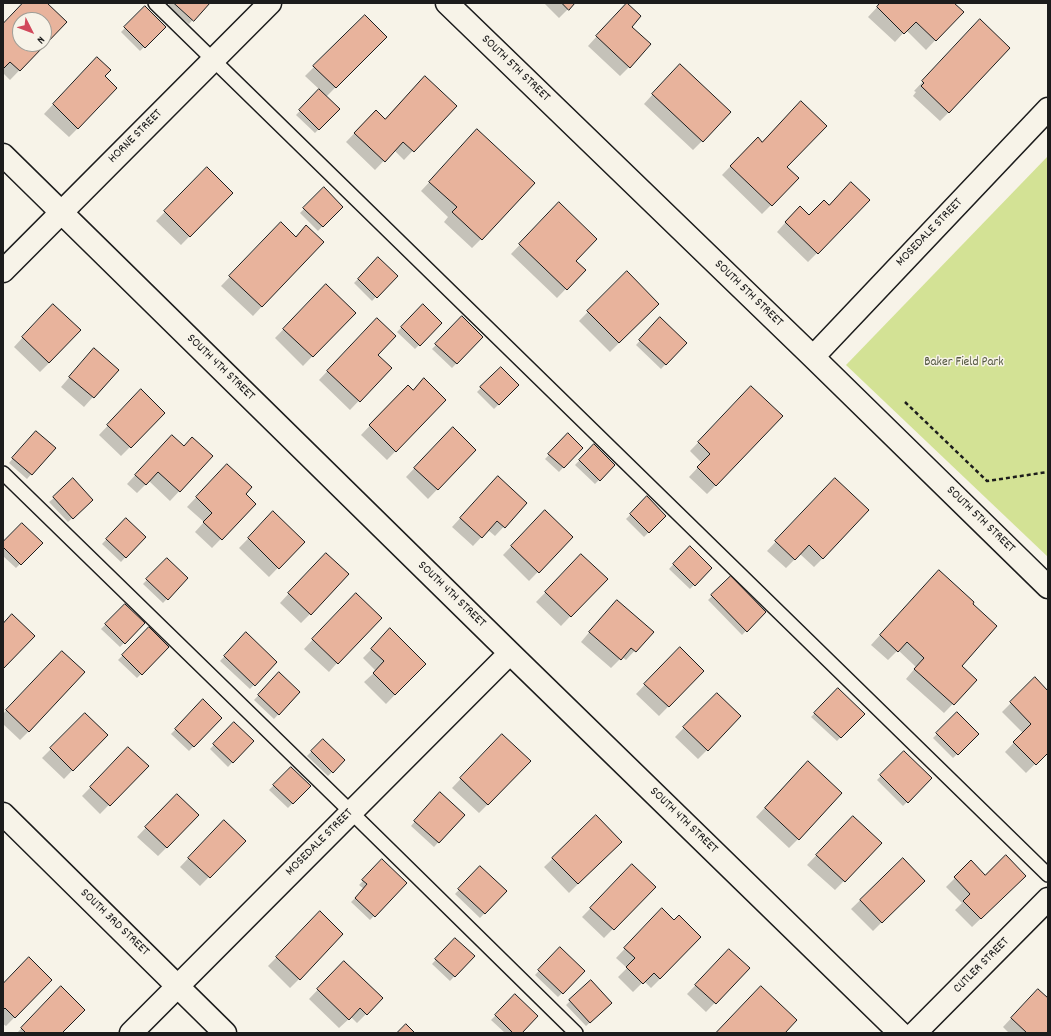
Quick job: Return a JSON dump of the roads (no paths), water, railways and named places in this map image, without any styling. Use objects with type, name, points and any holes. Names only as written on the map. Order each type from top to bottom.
[{"type":"street","name":"HORNE STREET","points":[[3,271],[270,3]]},
{"type":"street","name":"SOUTH 5TH STREET","points":[[447,3],[1048,587]]},
{"type":"street","name":"MOSEDALE STREET","points":[[813,357],[1048,110]]},
{"type":"street","name":"SOUTH 4TH STREET","points":[[3,155],[894,1031]]},
{"type":"street","name":"MOSEDALE STREET","points":[[131,1033],[510,653]]},
{"type":"street","name":"SOUTH 3RD STREET","points":[[3,814],[225,1033]]},
{"type":"street","name":"CUTLER STREET","points":[[915,1033],[1048,899]]},
{"type":"lane","points":[[155,3],[1048,875]]},
{"type":"lane","points":[[3,473],[576,1033]]},
{"type":"park label","name":"Baker Field Park","points":[[964,363]]}]
